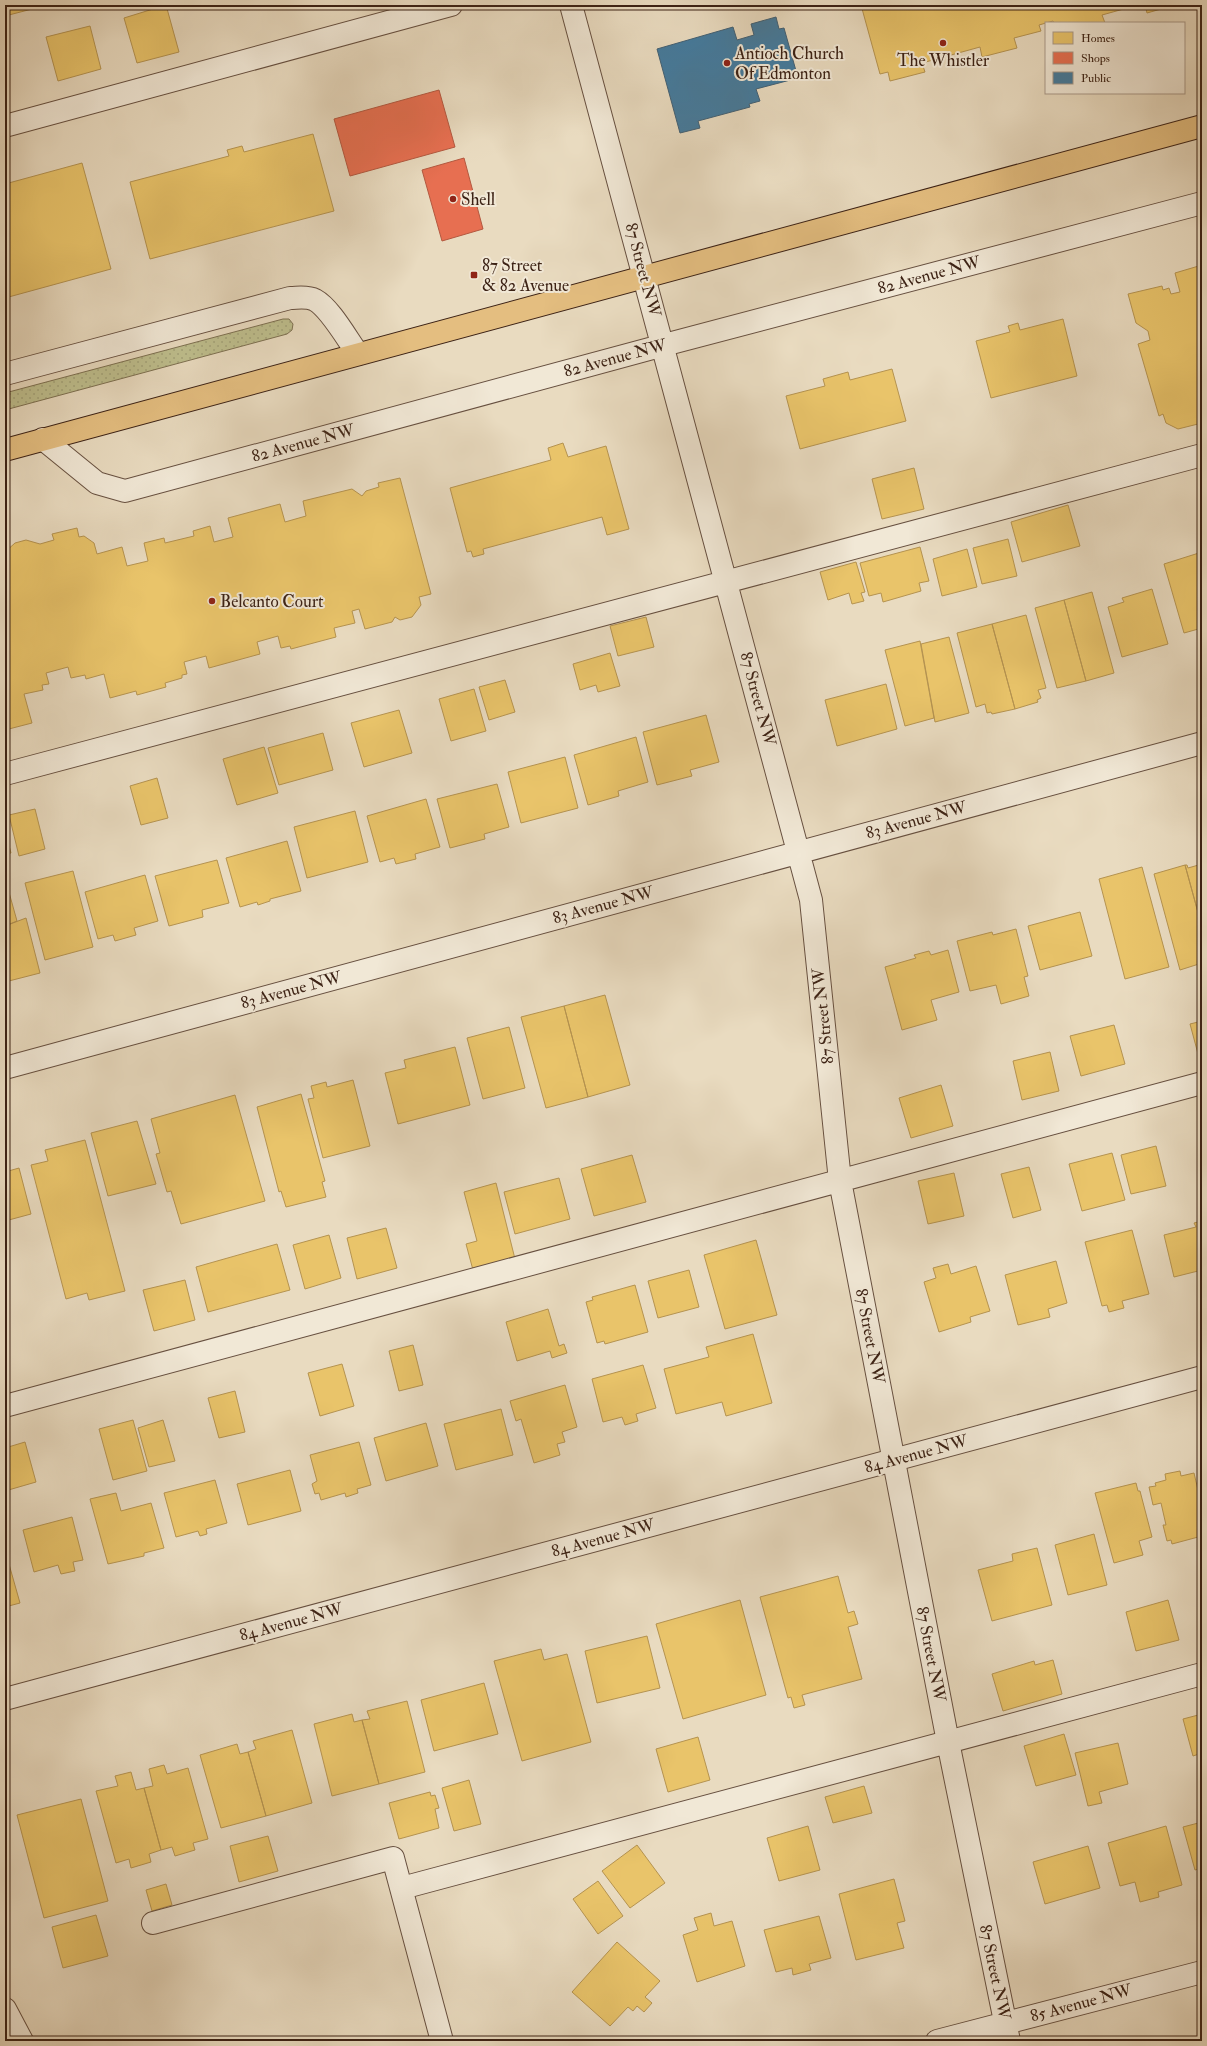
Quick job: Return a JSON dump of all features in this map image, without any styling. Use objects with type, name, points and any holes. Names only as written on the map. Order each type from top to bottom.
[{"type":"main road","points":[[5,450],[1202,126]]},
{"type":"street","points":[[5,126],[451,5]]},
{"type":"street","name":"87 Street NW","points":[[571,5],[664,345],[811,900],[840,1181],[948,1742],[1007,2032]]},
{"type":"street","name":"82 Avenue NW","points":[[43,439],[97,483],[125,491],[664,345],[1202,204]]},
{"type":"street","points":[[5,374],[290,298],[303,297],[314,299],[323,306],[358,354]]},
{"type":"street","points":[[5,774],[1202,455]]},
{"type":"street","name":"83 Avenue NW","points":[[5,1068],[1202,743]]},
{"type":"street","points":[[5,1406],[1202,1083]]},
{"type":"street","name":"84 Avenue NW","points":[[5,1699],[1202,1377]]},
{"type":"street","points":[[402,1888],[1202,1674]]},
{"type":"street","points":[[153,1923],[393,1858],[442,2041]]},
{"type":"street","name":"85 Avenue NW","points":[[936,2041],[1007,2032],[1202,1972]]},
{"type":"street","points":[[5,2009],[22,2041]]},
{"type":"green space","points":[[283,319],[289,319],[293,324],[292,330],[287,334],[5,410],[5,393]]},
{"type":"building: Homes","points":[[5,5],[31,5],[32,9],[5,16]]},
{"type":"building: Homes","points":[[166,5],[179,52],[137,63],[124,18]]},
{"type":"building: Homes","points":[[207,5],[224,5],[209,9]]},
{"type":"building: Homes","name":"The Whistler","points":[[861,5],[1138,5],[1102,15],[1105,22],[1045,22],[1039,25],[1041,31],[1014,38],[1017,48],[982,57],[980,47],[922,63],[925,72],[890,81],[888,72],[880,74]]},
{"type":"building: Homes","points":[[1145,5],[1175,5],[1147,13]]},
{"type":"building: Homes","points":[[90,26],[101,69],[58,81],[46,37]]},
{"type":"building: Homes","points":[[313,134],[334,211],[150,259],[130,182],[229,156],[227,150],[242,146],[244,152]]},
{"type":"building: Homes","points":[[82,163],[111,269],[5,298],[5,184]]},
{"type":"building: Homes","points":[[1202,265],[1202,423],[1178,429],[1166,423],[1163,414],[1159,416],[1138,344],[1150,340],[1148,331],[1136,323],[1128,294],[1162,286],[1163,290],[1169,288],[1171,294],[1180,292],[1175,273]]},
{"type":"building: Homes","points":[[1063,319],[1077,376],[991,398],[976,341],[1010,332],[1008,326],[1018,323],[1020,330]]},
{"type":"building: Homes","points":[[892,369],[906,421],[800,449],[786,396],[825,386],[823,379],[848,372],[850,380]]},
{"type":"building: Homes","points":[[563,443],[568,457],[606,446],[629,529],[607,535],[602,517],[483,549],[484,554],[473,557],[471,551],[467,552],[450,488],[551,460],[548,448]]},
{"type":"building: Homes","points":[[914,468],[924,509],[882,519],[872,479]]},
{"type":"building: Homes","name":"Belcanto Court","points":[[400,478],[431,594],[419,597],[421,605],[412,617],[400,620],[395,617],[392,622],[365,629],[359,609],[352,611],[355,623],[334,628],[336,637],[291,649],[290,646],[281,648],[278,636],[257,642],[260,654],[209,668],[206,656],[184,662],[187,674],[182,675],[182,678],[165,683],[166,687],[137,695],[136,691],[110,698],[104,674],[86,679],[85,675],[71,678],[68,667],[46,673],[49,684],[42,685],[43,690],[24,694],[32,723],[5,730],[5,552],[15,543],[26,540],[40,544],[54,540],[52,534],[77,528],[79,537],[84,536],[94,543],[97,554],[122,547],[127,566],[148,561],[144,543],[164,538],[165,543],[194,536],[193,531],[210,526],[214,542],[233,537],[228,518],[280,504],[285,522],[306,516],[303,501],[352,489],[362,496],[366,491],[379,487],[378,483]]},
{"type":"building: Homes","points":[[1068,505],[1080,546],[1022,562],[1011,522]]},
{"type":"building: Homes","points":[[1008,539],[1017,576],[982,584],[973,548]]},
{"type":"building: Homes","points":[[920,547],[929,581],[919,583],[921,591],[883,602],[881,593],[869,596],[860,563]]},
{"type":"building: Homes","points":[[967,549],[977,587],[942,596],[933,559]]},
{"type":"building: Homes","points":[[1202,552],[1202,628],[1184,633],[1164,564]]},
{"type":"building: Homes","points":[[856,562],[865,592],[861,593],[864,601],[852,604],[849,593],[828,600],[820,572]]},
{"type":"building: Homes","points":[[1152,589],[1168,644],[1122,657],[1108,607],[1124,602],[1122,598]]},
{"type":"building: Homes","points":[[1092,592],[1114,673],[1086,681],[1064,600]]},
{"type":"building: Homes","points":[[1064,600],[1086,681],[1057,688],[1035,608]]},
{"type":"building: Homes","points":[[1026,615],[1046,688],[1038,690],[1041,698],[1037,700],[1038,702],[1015,709],[992,624]]},
{"type":"building: Homes","points":[[646,617],[654,647],[618,656],[610,626]]},
{"type":"building: Homes","points":[[992,624],[1015,709],[992,714],[991,712],[987,713],[985,704],[976,707],[957,633]]},
{"type":"building: Homes","points":[[949,637],[969,713],[935,722],[921,644]]},
{"type":"building: Homes","points":[[920,641],[934,718],[905,726],[885,650]]},
{"type":"building: Homes","points":[[610,653],[620,686],[598,692],[596,685],[580,690],[573,664]]},
{"type":"building: Homes","points":[[505,680],[515,712],[489,720],[479,687]]},
{"type":"building: Homes","points":[[886,684],[897,729],[837,746],[825,700]]},
{"type":"building: Homes","points":[[474,689],[486,731],[451,741],[439,699]]},
{"type":"building: Homes","points":[[399,710],[412,753],[364,767],[351,723]]},
{"type":"building: Homes","points":[[706,715],[719,762],[690,770],[692,776],[657,785],[643,732]]},
{"type":"building: Homes","points":[[323,733],[333,770],[279,785],[268,748]]},
{"type":"building: Homes","points":[[636,737],[648,782],[618,791],[619,796],[588,805],[574,755]]},
{"type":"building: Homes","points":[[264,747],[278,793],[237,805],[223,759]]},
{"type":"building: Homes","points":[[565,757],[578,808],[521,823],[508,772]]},
{"type":"building: Homes","points":[[157,778],[168,818],[141,825],[130,786]]},
{"type":"building: Homes","points":[[497,784],[509,827],[484,834],[485,839],[450,848],[437,799]]},
{"type":"building: Homes","points":[[426,799],[440,847],[415,854],[416,859],[396,864],[394,858],[380,862],[367,816]]},
{"type":"building: Homes","points":[[35,809],[45,849],[19,856],[9,815]]},
{"type":"building: Homes","points":[[355,811],[368,862],[307,878],[294,827]]},
{"type":"building: Homes","points":[[5,831],[11,853],[5,854]]},
{"type":"building: Homes","points":[[287,841],[301,891],[270,899],[270,901],[258,905],[257,902],[240,907],[226,858]]},
{"type":"building: Homes","points":[[217,860],[229,903],[202,910],[203,917],[169,926],[155,876]]},
{"type":"building: Homes","points":[[1202,864],[1202,927],[1185,865],[1187,865],[1188,868]]},
{"type":"building: Homes","points":[[1185,865],[1202,927],[1202,963],[1180,970],[1154,874]]},
{"type":"building: Homes","points":[[1142,867],[1169,967],[1125,979],[1099,879]]},
{"type":"building: Homes","points":[[73,871],[93,947],[45,960],[25,883]]},
{"type":"building: Homes","points":[[145,875],[158,921],[134,928],[136,935],[115,941],[113,935],[98,939],[85,892]]},
{"type":"building: Homes","points":[[5,878],[17,921],[5,926]]},
{"type":"building: Homes","points":[[1080,912],[1092,956],[1040,970],[1028,926]]},
{"type":"building: Homes","points":[[26,918],[40,973],[5,982],[5,926]]},
{"type":"building: Homes","points":[[1016,929],[1028,976],[1024,977],[1029,996],[1001,1004],[996,985],[970,991],[957,941],[992,932],[993,935]]},
{"type":"building: Homes","points":[[948,950],[959,992],[931,1000],[937,1020],[902,1030],[885,967],[916,958],[914,955],[929,951],[931,955]]},
{"type":"building: Homes","points":[[605,995],[630,1085],[588,1097],[564,1006]]},
{"type":"building: Homes","points":[[564,1006],[588,1097],[546,1108],[521,1017]]},
{"type":"building: Homes","points":[[1202,1021],[1202,1065],[1201,1065],[1190,1024]]},
{"type":"building: Homes","points":[[1114,1025],[1125,1064],[1081,1076],[1070,1036]]},
{"type":"building: Homes","points":[[509,1027],[525,1088],[483,1099],[467,1038]]},
{"type":"building: Homes","points":[[455,1047],[470,1105],[398,1124],[385,1073],[406,1068],[404,1060]]},
{"type":"building: Homes","points":[[1050,1052],[1059,1091],[1022,1100],[1013,1061]]},
{"type":"building: Homes","points":[[353,1080],[370,1146],[323,1158],[308,1099],[314,1098],[311,1086],[326,1082],[327,1087]]},
{"type":"building: Homes","points":[[941,1085],[953,1126],[911,1138],[899,1098]]},
{"type":"building: Homes","points":[[301,1094],[325,1181],[322,1182],[326,1197],[286,1207],[281,1191],[279,1192],[257,1107]]},
{"type":"building: Homes","points":[[235,1095],[265,1201],[181,1224],[171,1191],[167,1192],[156,1154],[160,1153],[151,1119]]},
{"type":"building: Homes","points":[[137,1121],[156,1184],[108,1196],[91,1133]]},
{"type":"building: Homes","points":[[85,1140],[125,1291],[89,1300],[87,1293],[66,1299],[31,1165],[48,1161],[45,1150]]},
{"type":"building: Homes","points":[[1156,1146],[1166,1186],[1131,1194],[1121,1155]]},
{"type":"building: Homes","points":[[1112,1153],[1125,1200],[1082,1211],[1069,1164]]},
{"type":"building: Homes","points":[[632,1155],[646,1202],[594,1216],[581,1169]]},
{"type":"building: Homes","points":[[1029,1167],[1041,1210],[1013,1218],[1001,1174]]},
{"type":"building: Homes","points":[[19,1168],[31,1214],[5,1221],[5,1172]]},
{"type":"building: Homes","points":[[954,1173],[964,1216],[928,1224],[918,1181]]},
{"type":"building: Homes","points":[[559,1178],[570,1219],[515,1234],[504,1192]]},
{"type":"building: Homes","points":[[496,1183],[515,1259],[473,1270],[466,1244],[477,1241],[464,1192]]},
{"type":"building: Homes","points":[[1202,1221],[1202,1270],[1174,1277],[1164,1235],[1196,1227],[1194,1223]]},
{"type":"building: Homes","points":[[386,1228],[397,1268],[357,1279],[347,1238]]},
{"type":"building: Homes","points":[[1132,1230],[1149,1294],[1122,1301],[1124,1308],[1109,1312],[1107,1305],[1102,1306],[1085,1242]]},
{"type":"building: Homes","points":[[329,1235],[341,1278],[305,1289],[293,1245]]},
{"type":"building: Homes","points":[[756,1240],[777,1315],[725,1329],[704,1255]]},
{"type":"building: Homes","points":[[277,1244],[290,1290],[208,1312],[196,1267]]},
{"type":"building: Homes","points":[[1056,1261],[1067,1303],[1048,1309],[1050,1317],[1018,1325],[1005,1275]]},
{"type":"building: Homes","points":[[948,1264],[951,1274],[976,1266],[990,1311],[970,1317],[971,1322],[939,1332],[924,1282],[936,1278],[933,1268]]},
{"type":"building: Homes","points":[[689,1270],[699,1307],[658,1318],[648,1281]]},
{"type":"building: Homes","points":[[185,1280],[195,1320],[154,1331],[143,1290]]},
{"type":"building: Homes","points":[[635,1285],[648,1332],[605,1344],[604,1341],[597,1343],[586,1302],[593,1300],[592,1297]]},
{"type":"building: Homes","points":[[548,1309],[559,1346],[564,1344],[567,1353],[552,1358],[550,1351],[517,1361],[506,1322]]},
{"type":"building: Homes","points":[[753,1334],[772,1403],[726,1416],[722,1402],[676,1414],[664,1369],[709,1357],[706,1347]]},
{"type":"building: Homes","points":[[413,1345],[423,1385],[399,1391],[389,1351]]},
{"type":"building: Homes","points":[[342,1364],[354,1406],[320,1416],[308,1373]]},
{"type":"building: Homes","points":[[643,1365],[656,1408],[636,1414],[638,1421],[625,1425],[622,1417],[603,1422],[592,1379]]},
{"type":"building: Homes","points":[[565,1385],[577,1427],[562,1432],[565,1442],[557,1444],[560,1455],[534,1463],[521,1419],[516,1421],[510,1401]]},
{"type":"building: Homes","points":[[235,1391],[245,1432],[219,1438],[208,1398]]},
{"type":"building: Homes","points":[[501,1409],[513,1455],[456,1470],[444,1424]]},
{"type":"building: Homes","points":[[133,1420],[147,1471],[113,1480],[99,1429]]},
{"type":"building: Homes","points":[[163,1420],[175,1461],[149,1467],[138,1428]]},
{"type":"building: Homes","points":[[426,1423],[438,1466],[386,1481],[374,1438]]},
{"type":"building: Homes","points":[[25,1442],[36,1482],[5,1491],[5,1448]]},
{"type":"building: Homes","points":[[359,1442],[371,1485],[357,1489],[358,1493],[346,1497],[345,1493],[321,1500],[319,1493],[315,1494],[312,1484],[317,1481],[310,1455]]},
{"type":"building: Homes","points":[[290,1470],[301,1511],[248,1525],[237,1484]]},
{"type":"building: Homes","points":[[1180,1471],[1181,1476],[1194,1473],[1202,1507],[1202,1536],[1172,1544],[1171,1540],[1167,1541],[1163,1525],[1166,1525],[1161,1503],[1153,1505],[1149,1487],[1156,1486],[1155,1483],[1166,1480],[1165,1474]]},
{"type":"building: Homes","points":[[215,1480],[227,1523],[206,1529],[207,1534],[200,1536],[198,1531],[176,1537],[164,1493]]},
{"type":"building: Homes","points":[[1136,1483],[1138,1491],[1140,1491],[1152,1537],[1139,1541],[1143,1555],[1114,1563],[1095,1493]]},
{"type":"building: Homes","points":[[116,1493],[121,1511],[151,1503],[164,1548],[144,1553],[144,1556],[108,1564],[90,1499]]},
{"type":"building: Homes","points":[[72,1517],[83,1560],[73,1562],[75,1571],[61,1574],[58,1565],[34,1572],[23,1530]]},
{"type":"building: Homes","points":[[1094,1534],[1107,1585],[1068,1595],[1055,1545]]},
{"type":"building: Homes","points":[[1037,1548],[1052,1605],[992,1621],[978,1570],[1013,1561],[1012,1554]]},
{"type":"building: Homes","points":[[5,1550],[20,1603],[5,1607]]},
{"type":"building: Homes","points":[[838,1576],[848,1613],[854,1611],[858,1624],[848,1627],[862,1679],[802,1695],[805,1705],[794,1708],[791,1697],[788,1698],[760,1597]]},
{"type":"building: Homes","points":[[740,1600],[766,1695],[683,1719],[656,1624]]},
{"type":"building: Homes","points":[[1168,1600],[1179,1640],[1136,1651],[1126,1612]]},
{"type":"building: Homes","points":[[647,1636],[660,1688],[597,1703],[585,1651]]},
{"type":"building: Homes","points":[[541,1649],[544,1660],[567,1654],[591,1742],[522,1761],[494,1661]]},
{"type":"building: Homes","points":[[1053,1660],[1062,1694],[1003,1711],[992,1674],[1034,1661],[1035,1665]]},
{"type":"building: Homes","points":[[484,1683],[498,1734],[434,1751],[421,1700]]},
{"type":"building: Homes","points":[[407,1701],[425,1772],[379,1784],[362,1720],[370,1719],[367,1711]]},
{"type":"building: Homes","points":[[352,1714],[354,1722],[362,1720],[379,1784],[332,1796],[314,1724]]},
{"type":"building: Homes","points":[[1202,1714],[1202,1753],[1193,1756],[1183,1719]]},
{"type":"building: Homes","points":[[292,1730],[312,1803],[266,1816],[248,1752],[256,1749],[253,1741]]},
{"type":"building: Homes","points":[[1064,1734],[1076,1775],[1036,1786],[1024,1746]]},
{"type":"building: Homes","points":[[698,1737],[710,1780],[668,1792],[656,1749]]},
{"type":"building: Homes","points":[[1118,1743],[1128,1784],[1099,1792],[1102,1803],[1088,1806],[1075,1753]]},
{"type":"building: Homes","points":[[237,1744],[240,1754],[248,1752],[266,1816],[221,1828],[200,1755]]},
{"type":"building: Homes","points":[[164,1765],[167,1774],[188,1768],[208,1839],[193,1843],[195,1850],[175,1856],[172,1847],[161,1850],[144,1788],[153,1786],[149,1769]]},
{"type":"building: Homes","points":[[131,1772],[136,1790],[144,1788],[161,1850],[149,1854],[151,1862],[131,1868],[129,1859],[116,1863],[96,1791],[118,1786],[115,1776]]},
{"type":"building: Homes","points":[[469,1780],[481,1824],[454,1831],[442,1788]]},
{"type":"building: Homes","points":[[864,1786],[872,1813],[833,1823],[825,1797]]},
{"type":"building: Homes","points":[[430,1792],[431,1796],[435,1795],[439,1808],[435,1809],[439,1828],[399,1839],[389,1803]]},
{"type":"building: Homes","points":[[81,1799],[108,1901],[44,1918],[17,1815]]},
{"type":"building: Homes","points":[[1202,1822],[1202,1868],[1195,1870],[1183,1827]]},
{"type":"building: Homes","points":[[808,1826],[820,1870],[779,1881],[767,1838]]},
{"type":"building: Homes","points":[[1166,1826],[1182,1885],[1158,1892],[1159,1897],[1140,1902],[1135,1882],[1120,1886],[1108,1843]]},
{"type":"building: Homes","points":[[268,1836],[278,1871],[239,1882],[230,1846]]},
{"type":"building: Homes","points":[[637,1845],[665,1883],[630,1908],[602,1871]]},
{"type":"building: Homes","points":[[1088,1846],[1100,1888],[1045,1904],[1033,1862]]},
{"type":"building: Homes","points":[[894,1879],[905,1921],[897,1923],[904,1948],[856,1960],[839,1894]]},
{"type":"building: Homes","points":[[598,1881],[623,1916],[598,1934],[573,1899]]},
{"type":"building: Homes","points":[[166,1884],[172,1905],[152,1911],[146,1890]]},
{"type":"building: Homes","points":[[711,1913],[714,1926],[732,1921],[745,1966],[697,1982],[683,1935],[698,1930],[694,1918]]},
{"type":"building: Homes","points":[[96,1915],[108,1956],[63,1968],[52,1927]]},
{"type":"building: Homes","points":[[819,1916],[831,1958],[809,1964],[811,1970],[793,1975],[792,1968],[776,1972],[764,1930]]},
{"type":"building: Homes","points":[[617,1942],[660,1981],[645,1997],[652,2003],[644,2012],[637,2006],[633,2011],[628,2007],[610,2026],[572,1992]]},
{"type":"building: Shops","points":[[439,90],[455,147],[350,176],[334,119]]},
{"type":"building: Shops","name":"Shell","points":[[464,158],[483,229],[442,241],[422,170]]},
{"type":"building: Public","name":"Antioch Church Of Edmonton","points":[[776,17],[779,29],[784,28],[798,78],[756,89],[760,101],[749,104],[750,107],[698,121],[700,128],[680,133],[657,49],[733,27],[737,40],[754,35],[751,24]]},
{"type":"place","name":"The Whistler","points":[[943,43]]},
{"type":"place","name":"Antioch Church Of Edmonton","points":[[727,63]]},
{"type":"place","name":"Shell","points":[[453,199]]},
{"type":"place","name":"87 Street & 82 Avenue","points":[[474,275]]},
{"type":"place","name":"Belcanto Court","points":[[212,601]]}]
